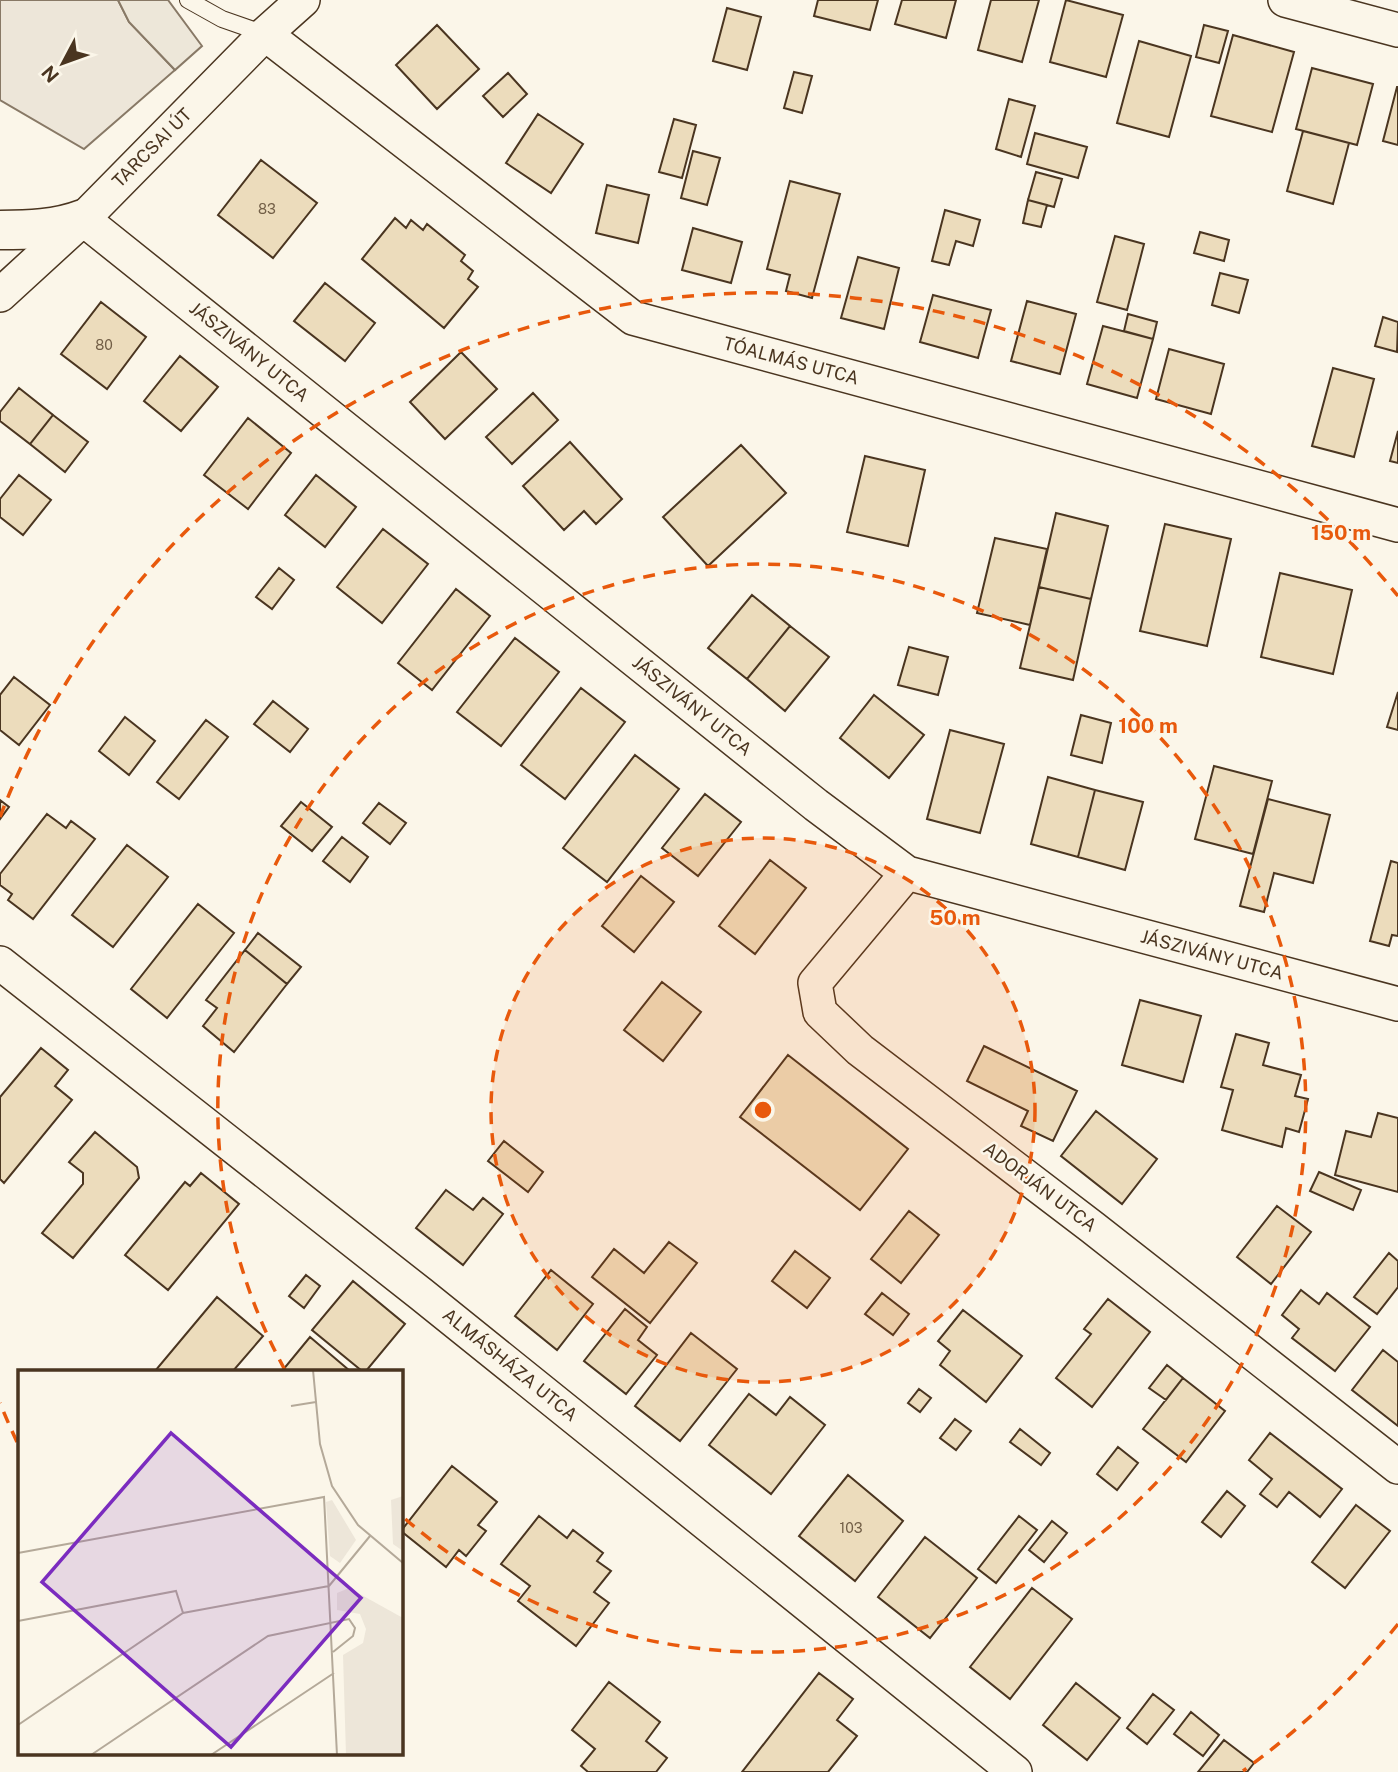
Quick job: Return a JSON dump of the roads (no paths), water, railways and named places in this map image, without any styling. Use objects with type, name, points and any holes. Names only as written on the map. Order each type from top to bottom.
[{"type":"main road","points":[[0,230],[38,229],[83,219]]},
{"type":"street","name":"TARCSAI ÚT","points":[[0,295],[83,219],[265,34],[303,0]]},
{"type":"street","points":[[1284,0],[1398,30]]},
{"type":"street","name":"TÓALMÁS UTCA","points":[[265,34],[633,318],[1398,524]]},
{"type":"street","name":"JÁSZIVÁNY UTCA","points":[[83,219],[816,806],[907,873],[1398,1004]]},
{"type":"street","name":"ADORJÁN UTCA","points":[[907,873],[815,983],[820,1012],[860,1050],[1398,1467]]},
{"type":"street","name":"ALMÁSHÁZA UTCA","points":[[0,963],[432,1302],[1015,1772]]},
{"type":"lane","points":[[188,0],[222,19],[265,34]]}]
